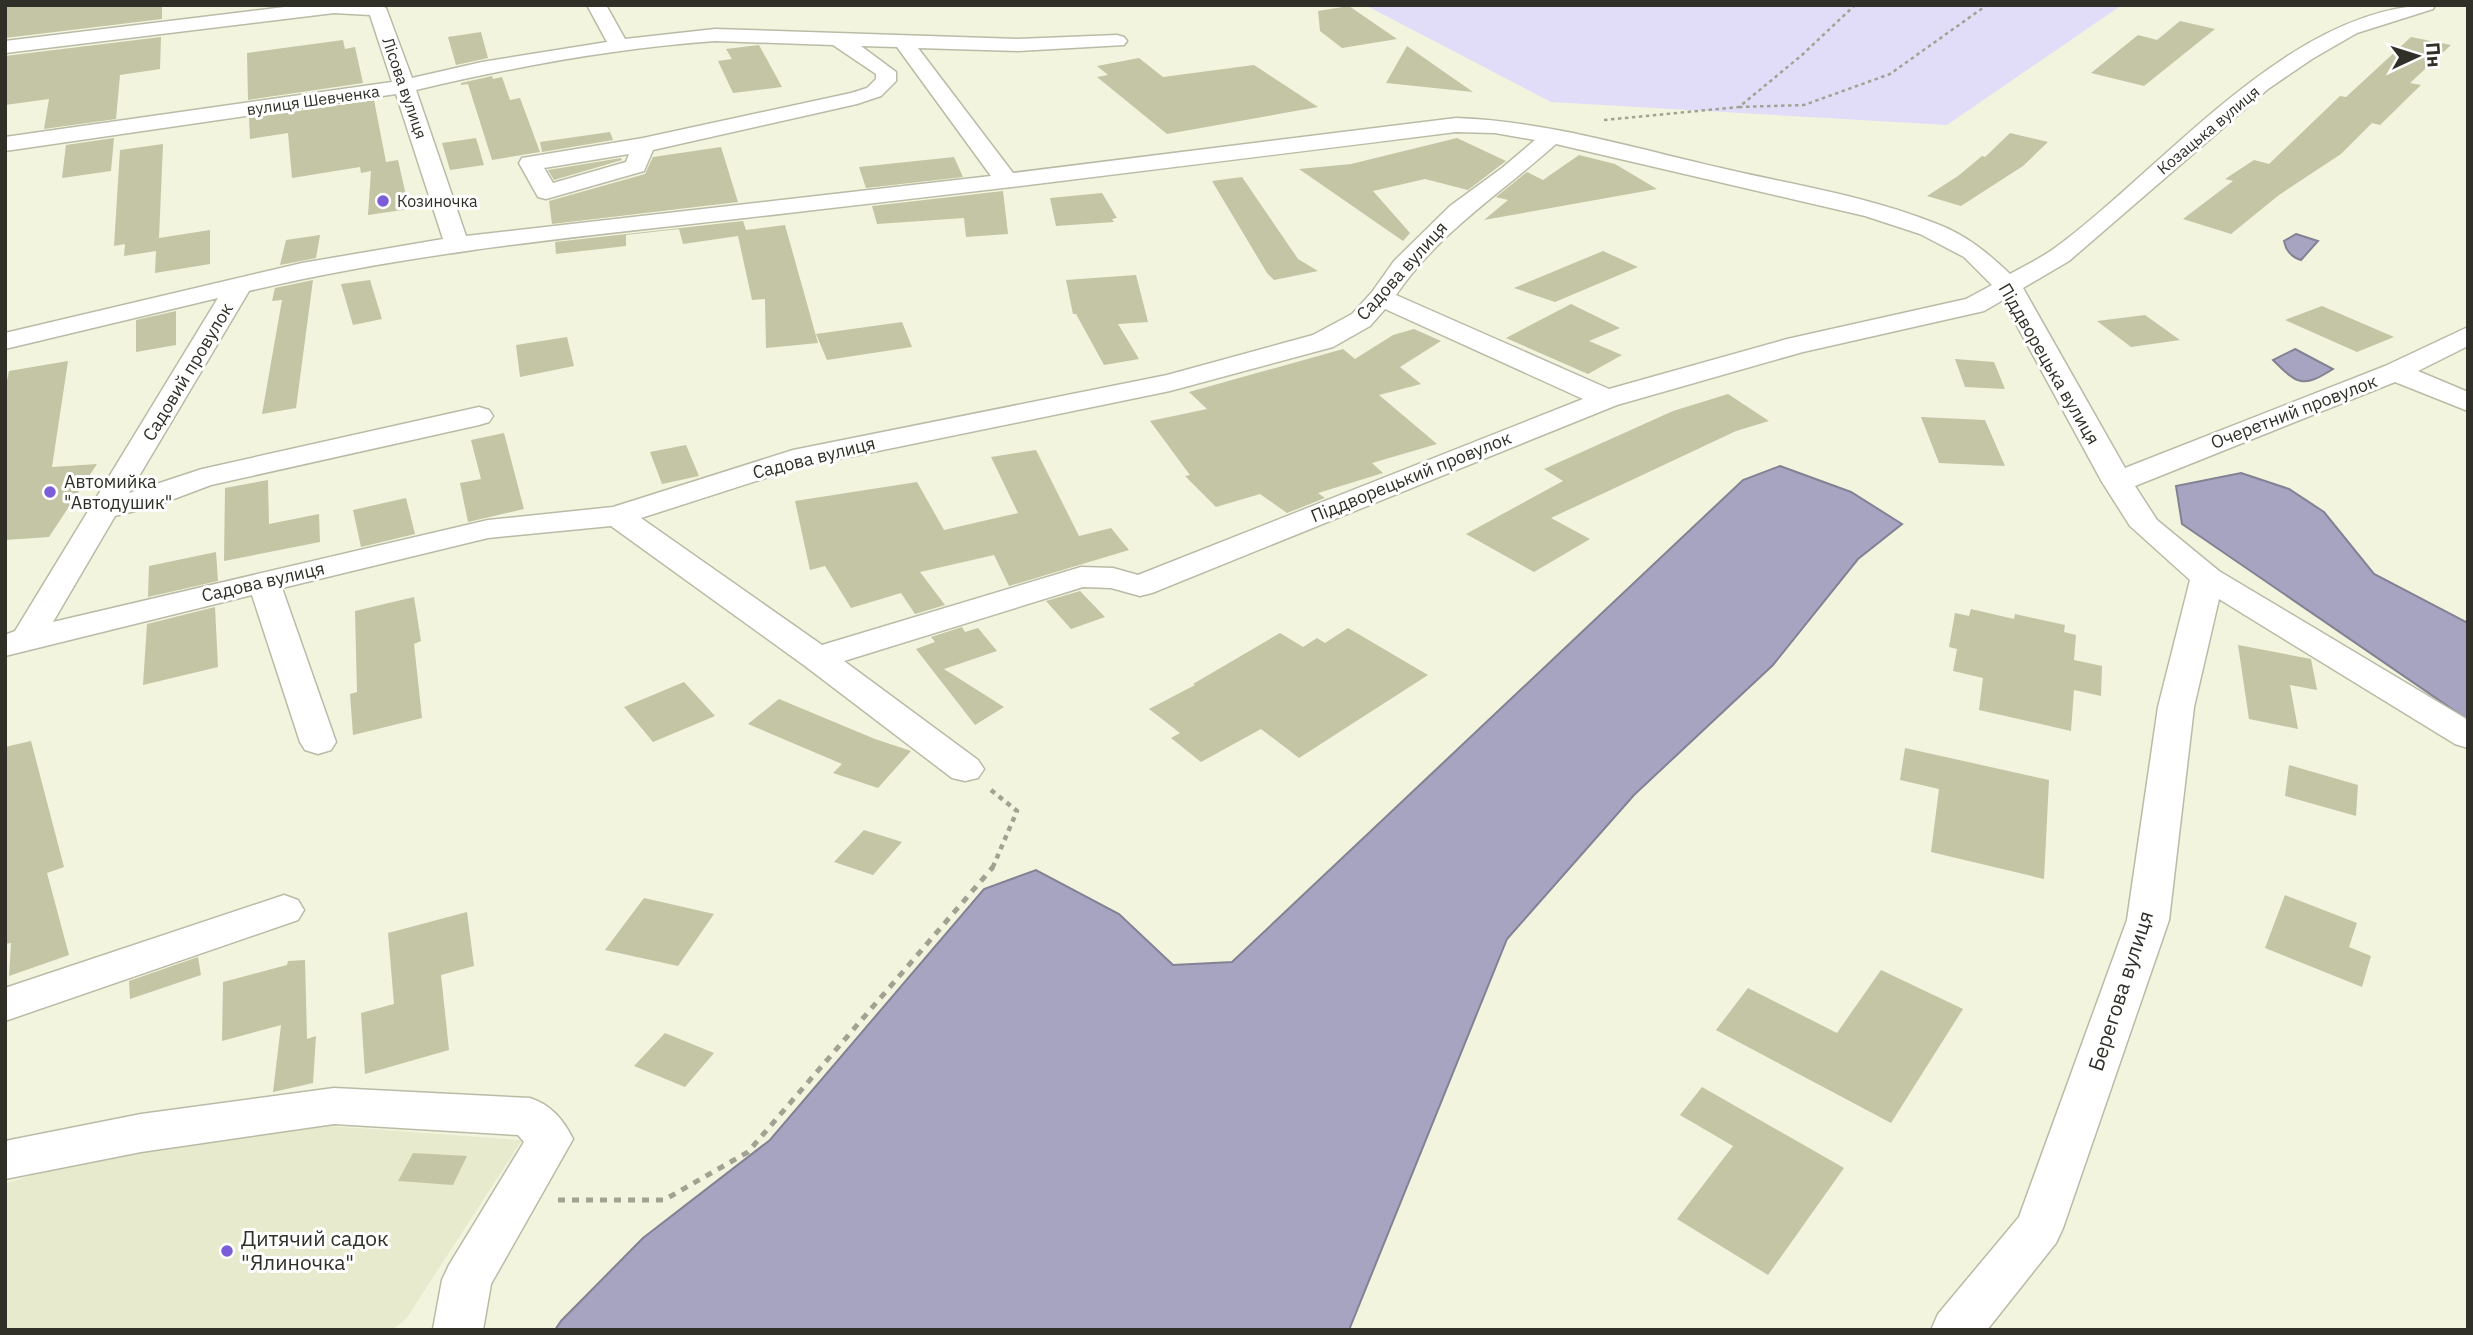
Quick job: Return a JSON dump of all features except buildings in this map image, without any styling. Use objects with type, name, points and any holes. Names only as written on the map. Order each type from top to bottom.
[{"type":"street","points":[[596,5],[619,46]]},
{"type":"street","name":"Козацька вулиця","points":[[2009,287],[2060,256],[2261,85],[2305,55],[2350,29],[2426,5]]},
{"type":"street","name":"Лісова вулиця","points":[[5,47],[334,7],[370,8],[379,12],[457,244]]},
{"type":"street","name":"вулиця Шевченка","points":[[5,144],[405,86],[482,68],[672,38],[715,35],[1057,46],[1117,41]]},
{"type":"street","points":[[643,145],[857,98],[874,92],[887,81],[886,72],[838,39]]},
{"type":"street","points":[[903,41],[1007,181]]},
{"type":"street","name":"Піддворецька вулиця","points":[[5,341],[302,271],[457,244],[1007,181],[1456,125],[1494,126],[1552,136],[1872,210],[1929,229],[1973,252],[2009,287],[2117,482],[2146,526],[2207,578],[2468,736]]},
{"type":"street","name":"Садова вулиця","points":[[17,642],[488,529],[617,516],[793,459],[1170,383],[1323,341],[1361,320],[1381,298],[1403,266],[1458,211],[1510,173],[1552,136]]},
{"type":"street","name":"Садовий провулок","points":[[17,642],[38,618],[106,509],[239,286]]},
{"type":"street","name":"Піддворецький провулок","points":[[817,658],[1081,577],[1113,578],[1140,586],[1607,399],[1797,345],[1975,305],[2009,287]]},
{"type":"street","points":[[1381,298],[1607,399]]},
{"type":"street","name":"Очеретний провулок","points":[[2117,482],[2395,372],[2468,335]]},
{"type":"street","points":[[2395,372],[2468,402]]},
{"type":"street","points":[[106,509],[147,498],[202,478],[479,416]]},
{"type":"street","points":[[617,516],[817,658],[965,769]]},
{"type":"street","name":"Берегова вулиця","points":[[1956,1330],[2039,1228],[2148,920],[2176,707],[2207,578]]},
{"type":"street","points":[[264,582],[317,742]]},
{"type":"street","points":[[5,1004],[284,910]]},
{"type":"street","points":[[5,1160],[141,1133],[334,1106],[530,1117],[550,1139],[467,1280],[458,1329]]},
{"type":"path","points":[[1739,107],[1802,55],[1854,5]]},
{"type":"path","points":[[1591,120],[1739,107],[1804,105],[1891,74],[1987,5]]},
{"type":"path","points":[[512,1200],[664,1200],[748,1152],[993,868],[1017,811],[965,769]]},
{"type":"shaded area","points":[[1365,5],[2122,5],[1947,125],[1551,102]]},
{"type":"shaded area","points":[[2296,234],[2318,241],[2301,260],[2290,253],[2284,241]]},
{"type":"shaded area","points":[[2295,349],[2333,369],[2307,381],[2295,379],[2273,360]]},
{"type":"shaded area","points":[[1780,466],[1851,492],[1902,524],[1858,559],[1773,665],[1634,795],[1507,939],[1349,1330],[555,1330],[643,1238],[770,1140],[984,889],[1036,870],[1119,914],[1173,965],[1232,962],[1743,480]]},
{"type":"shaded area","points":[[2241,473],[2289,489],[2324,512],[2374,574],[2468,623],[2468,720],[2182,524],[2176,486]]},
{"type":"shaded area","name":"Дитячий садок \"Ялиночка\"","points":[[302,1124],[522,1140],[406,1319],[392,1330],[5,1330],[5,1184],[101,1152]]},
{"type":"place","name":"Козиночка","points":[[383,201]]},
{"type":"place","name":"Автомийка \"Автодушик\"","points":[[50,492]]},
{"type":"place","name":"Дитячий садок \"Ялиночка\"","points":[[227,1251]]}]
